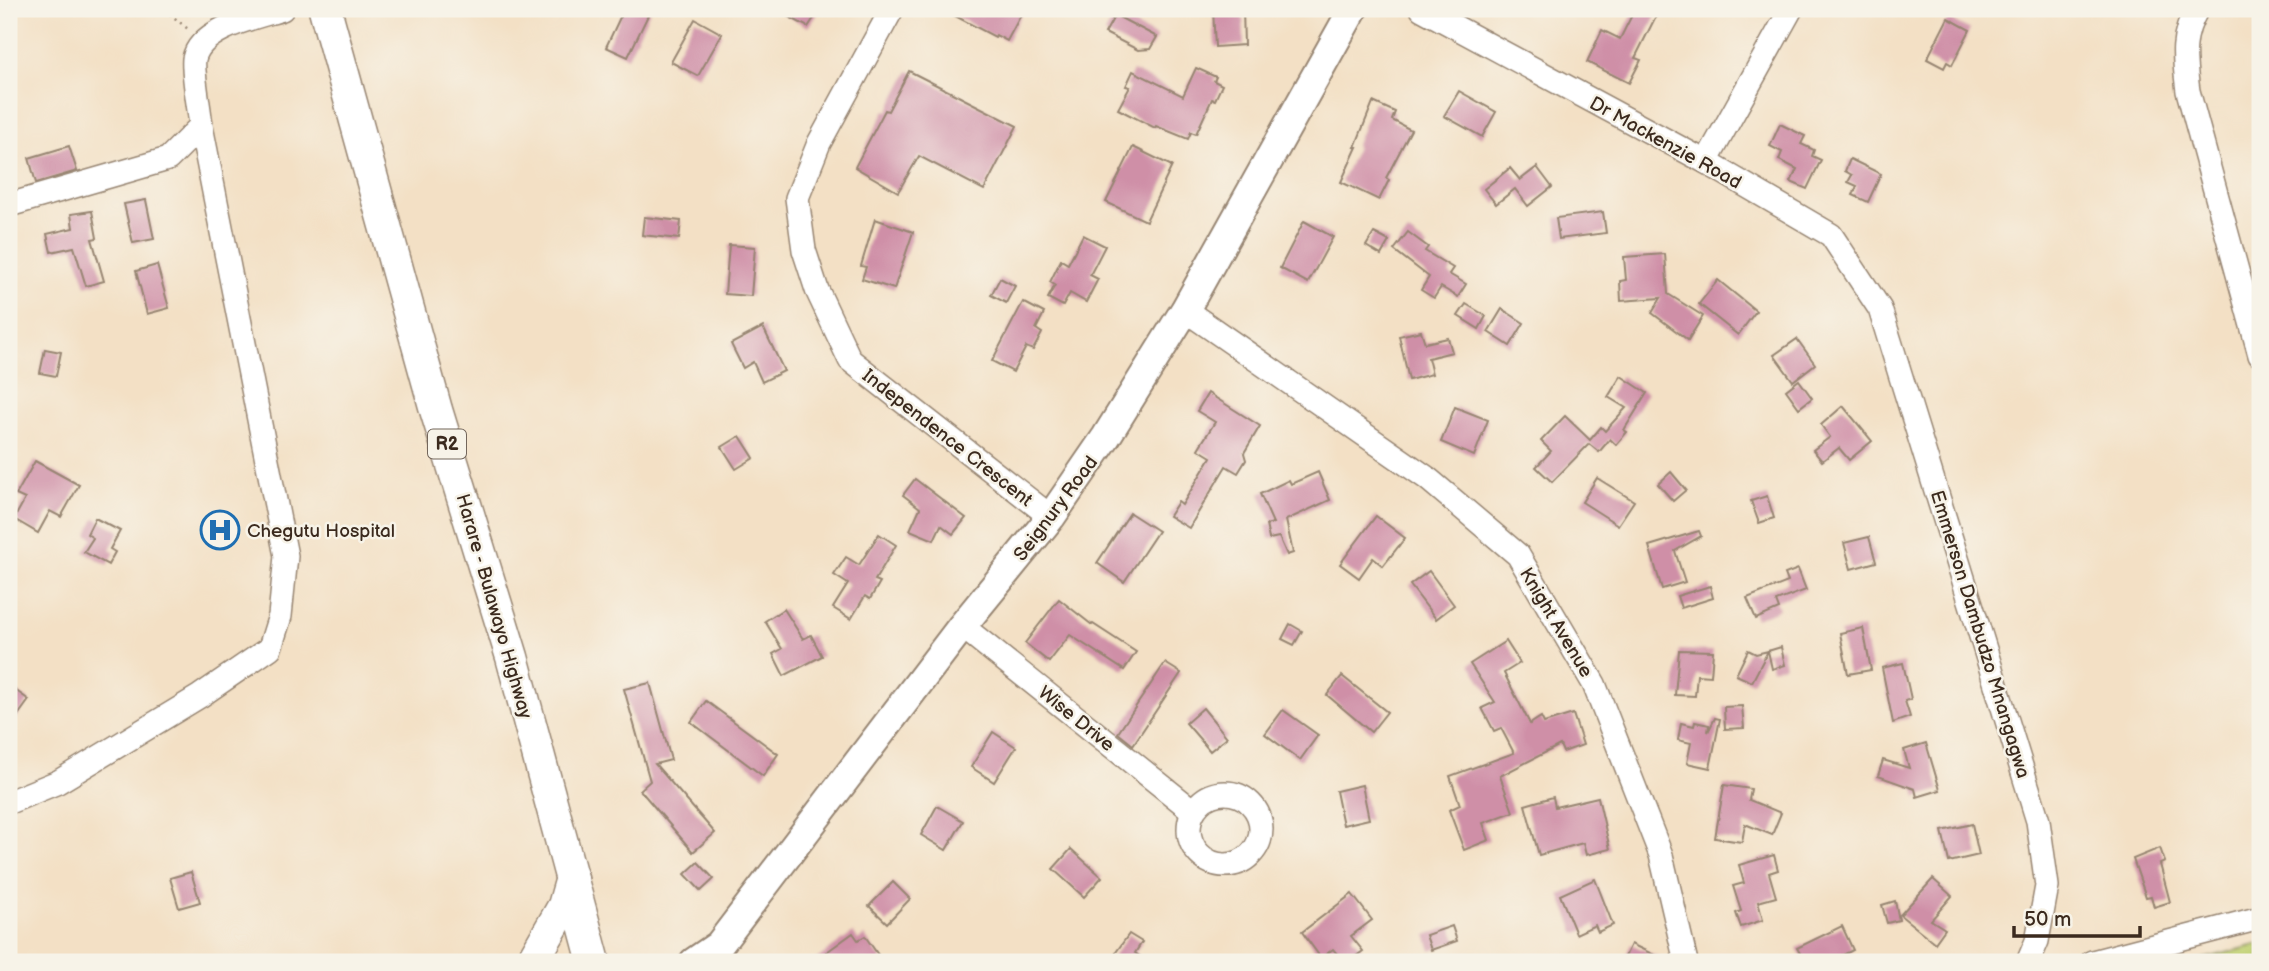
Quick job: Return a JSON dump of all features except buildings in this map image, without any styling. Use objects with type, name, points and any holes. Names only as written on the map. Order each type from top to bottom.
[{"type":"highway","name":"Harare - Bulawayo Highway","points":[[325,9],[433,396],[512,657],[594,962]]},
{"type":"highway","points":[[532,962],[564,906],[572,878]]},
{"type":"main road","name":"Seignury Road","points":[[694,962],[719,944],[962,626],[1051,517],[1106,438],[1185,310],[1353,9]]},
{"type":"street","points":[[9,802],[58,782],[200,696],[270,648],[281,616],[286,556],[201,126],[194,59],[204,43],[224,27],[282,9]]},
{"type":"street","name":"Independence Crescent","points":[[892,9],[818,144],[797,198],[804,250],[817,290],[850,360],[1051,517]]},
{"type":"street","name":"Dr Mackenzie Road","points":[[1422,9],[1706,162],[1831,235],[1880,309]]},
{"type":"street","points":[[1706,162],[1791,9]]},
{"type":"street","points":[[2197,9],[2189,23],[2183,51],[2188,90],[2258,341]]},
{"type":"street","points":[[9,205],[168,159],[201,126]]},
{"type":"street","name":"Emmerson Dambudzo Mnangagwa","points":[[1880,309],[2038,821],[2048,886],[2037,941],[2028,962]]},
{"type":"street","name":"Knight Avenue","points":[[1185,310],[1427,478],[1518,555],[1594,684],[1661,855],[1686,962]]},
{"type":"street","name":"Wise Drive","points":[[962,626],[1193,811]]},
{"type":"street","points":[[2092,962],[2260,918]]},
{"type":"path","points":[[164,9],[204,43]]},
{"type":"green space","points":[[2260,944],[2260,962],[2192,962]]},
{"type":"place","name":"Chegutu Hospital","points":[[220,530]]}]
